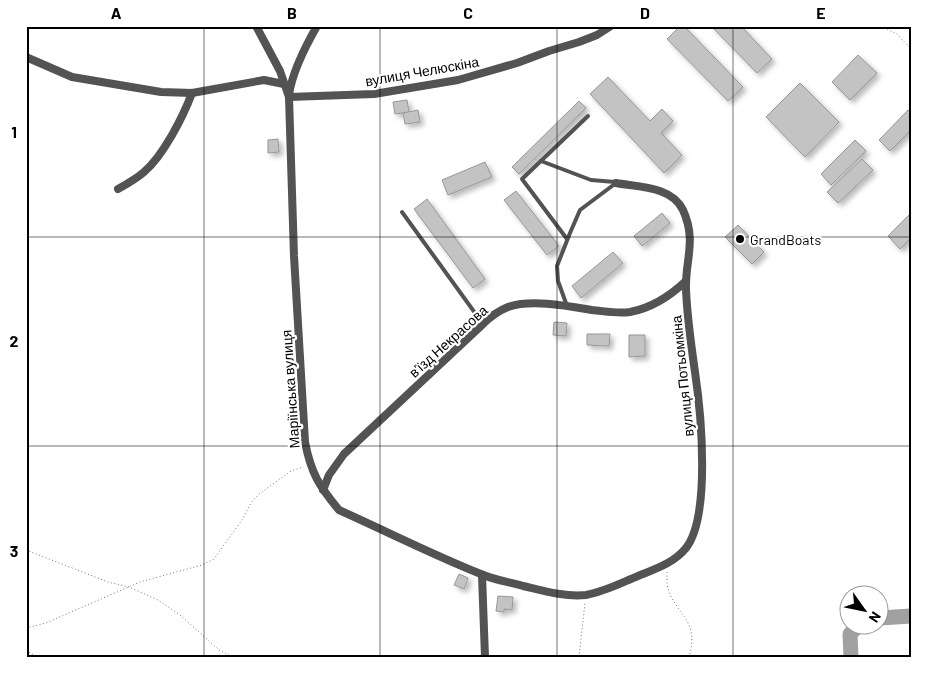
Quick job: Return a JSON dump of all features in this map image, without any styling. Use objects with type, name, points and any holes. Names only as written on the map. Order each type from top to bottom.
[{"type":"street","name":"Маріїнська вулиця","points":[[256,26],[270,51],[289,97],[294,266],[305,442],[310,465],[323,490],[339,510],[482,575]]},
{"type":"street","points":[[289,97],[290,86],[298,65],[317,26]]},
{"type":"street","name":"вулиця Челюскіна","points":[[289,97],[374,94],[458,80],[579,42],[597,35],[611,26]]},
{"type":"street","points":[[26,57],[72,77],[161,92],[192,93],[259,81],[275,81],[284,84]]},
{"type":"street","points":[[118,189],[149,168],[175,130],[192,93]]},
{"type":"street","points":[[616,182],[659,190],[677,202],[683,210],[691,242],[686,281]]},
{"type":"street","name":"в'їзд Некрасова","points":[[323,490],[332,471],[344,454],[500,310],[515,305],[530,304],[567,306],[612,313],[629,312],[645,308],[660,301],[686,281]]},
{"type":"street","name":"вулиця Потьомкіна","points":[[482,575],[551,593],[586,595],[602,591],[667,563],[686,548],[694,534],[700,512],[701,412],[689,332],[686,281]]},
{"type":"street","points":[[482,575],[485,657]]},
{"type":"lane","points":[[567,239],[522,179],[588,116]]},
{"type":"lane","points":[[541,161],[591,180],[616,182]]},
{"type":"lane","points":[[567,306],[558,281],[557,266],[567,239],[580,210],[616,182]]},
{"type":"lane","points":[[402,212],[483,324]]},
{"type":"path","points":[[881,26],[897,34],[911,49]]},
{"type":"path","points":[[26,628],[52,620],[129,587],[202,565],[214,559],[259,494],[291,471],[310,465]]},
{"type":"path","points":[[26,550],[108,582],[129,587],[158,600],[180,615],[219,650],[233,657]]},
{"type":"path","points":[[667,563],[667,585],[692,632],[692,646],[689,657]]},
{"type":"path","points":[[578,657],[586,595]]},
{"type":"path","points":[[26,651],[38,657]]},
{"type":"building","points":[[680,26],[684,26],[743,87],[728,101],[667,39]]},
{"type":"building","points":[[711,26],[741,26],[772,59],[757,73]]},
{"type":"building","points":[[858,55],[877,73],[850,100],[832,82]]},
{"type":"building","points":[[608,77],[650,121],[662,109],[673,121],[661,133],[682,155],[664,173],[590,94]]},
{"type":"building","points":[[800,83],[839,122],[805,157],[766,117]]},
{"type":"building","points":[[407,100],[409,112],[395,114],[393,102]]},
{"type":"building","points":[[579,101],[586,108],[519,174],[512,167]]},
{"type":"building","points":[[418,110],[420,122],[405,124],[403,113]]},
{"type":"building","points":[[908,110],[911,113],[911,130],[890,151],[879,140]]},
{"type":"building","points":[[278,139],[279,152],[268,153],[268,140]]},
{"type":"building","points":[[855,140],[866,151],[831,185],[821,174]]},
{"type":"building","points":[[862,159],[873,170],[838,203],[827,192]]},
{"type":"building","points":[[485,162],[492,177],[448,195],[442,180]]},
{"type":"building","points":[[516,191],[559,246],[547,255],[504,200]]},
{"type":"building","points":[[427,199],[485,279],[473,288],[414,209]]},
{"type":"building","points":[[662,213],[670,223],[642,246],[634,236]]},
{"type":"building","points":[[911,213],[911,238],[900,249],[888,236]]},
{"type":"building","points":[[738,225],[764,252],[752,264],[725,237]]},
{"type":"building","points":[[613,252],[623,263],[581,298],[572,286]]},
{"type":"building","points":[[554,322],[567,323],[566,336],[553,335]]},
{"type":"building","points":[[587,334],[610,334],[609,346],[587,345]]},
{"type":"building","points":[[629,335],[645,335],[645,356],[629,357]]},
{"type":"building","points":[[459,574],[468,578],[464,589],[454,585]]},
{"type":"building","points":[[498,596],[513,597],[512,610],[496,611]]},
{"type":"waterway","points":[[890,617],[911,616]]},
{"type":"waterway","points":[[850,636],[851,657]]},
{"type":"place","name":"GrandBoats","points":[[740,239]]}]
